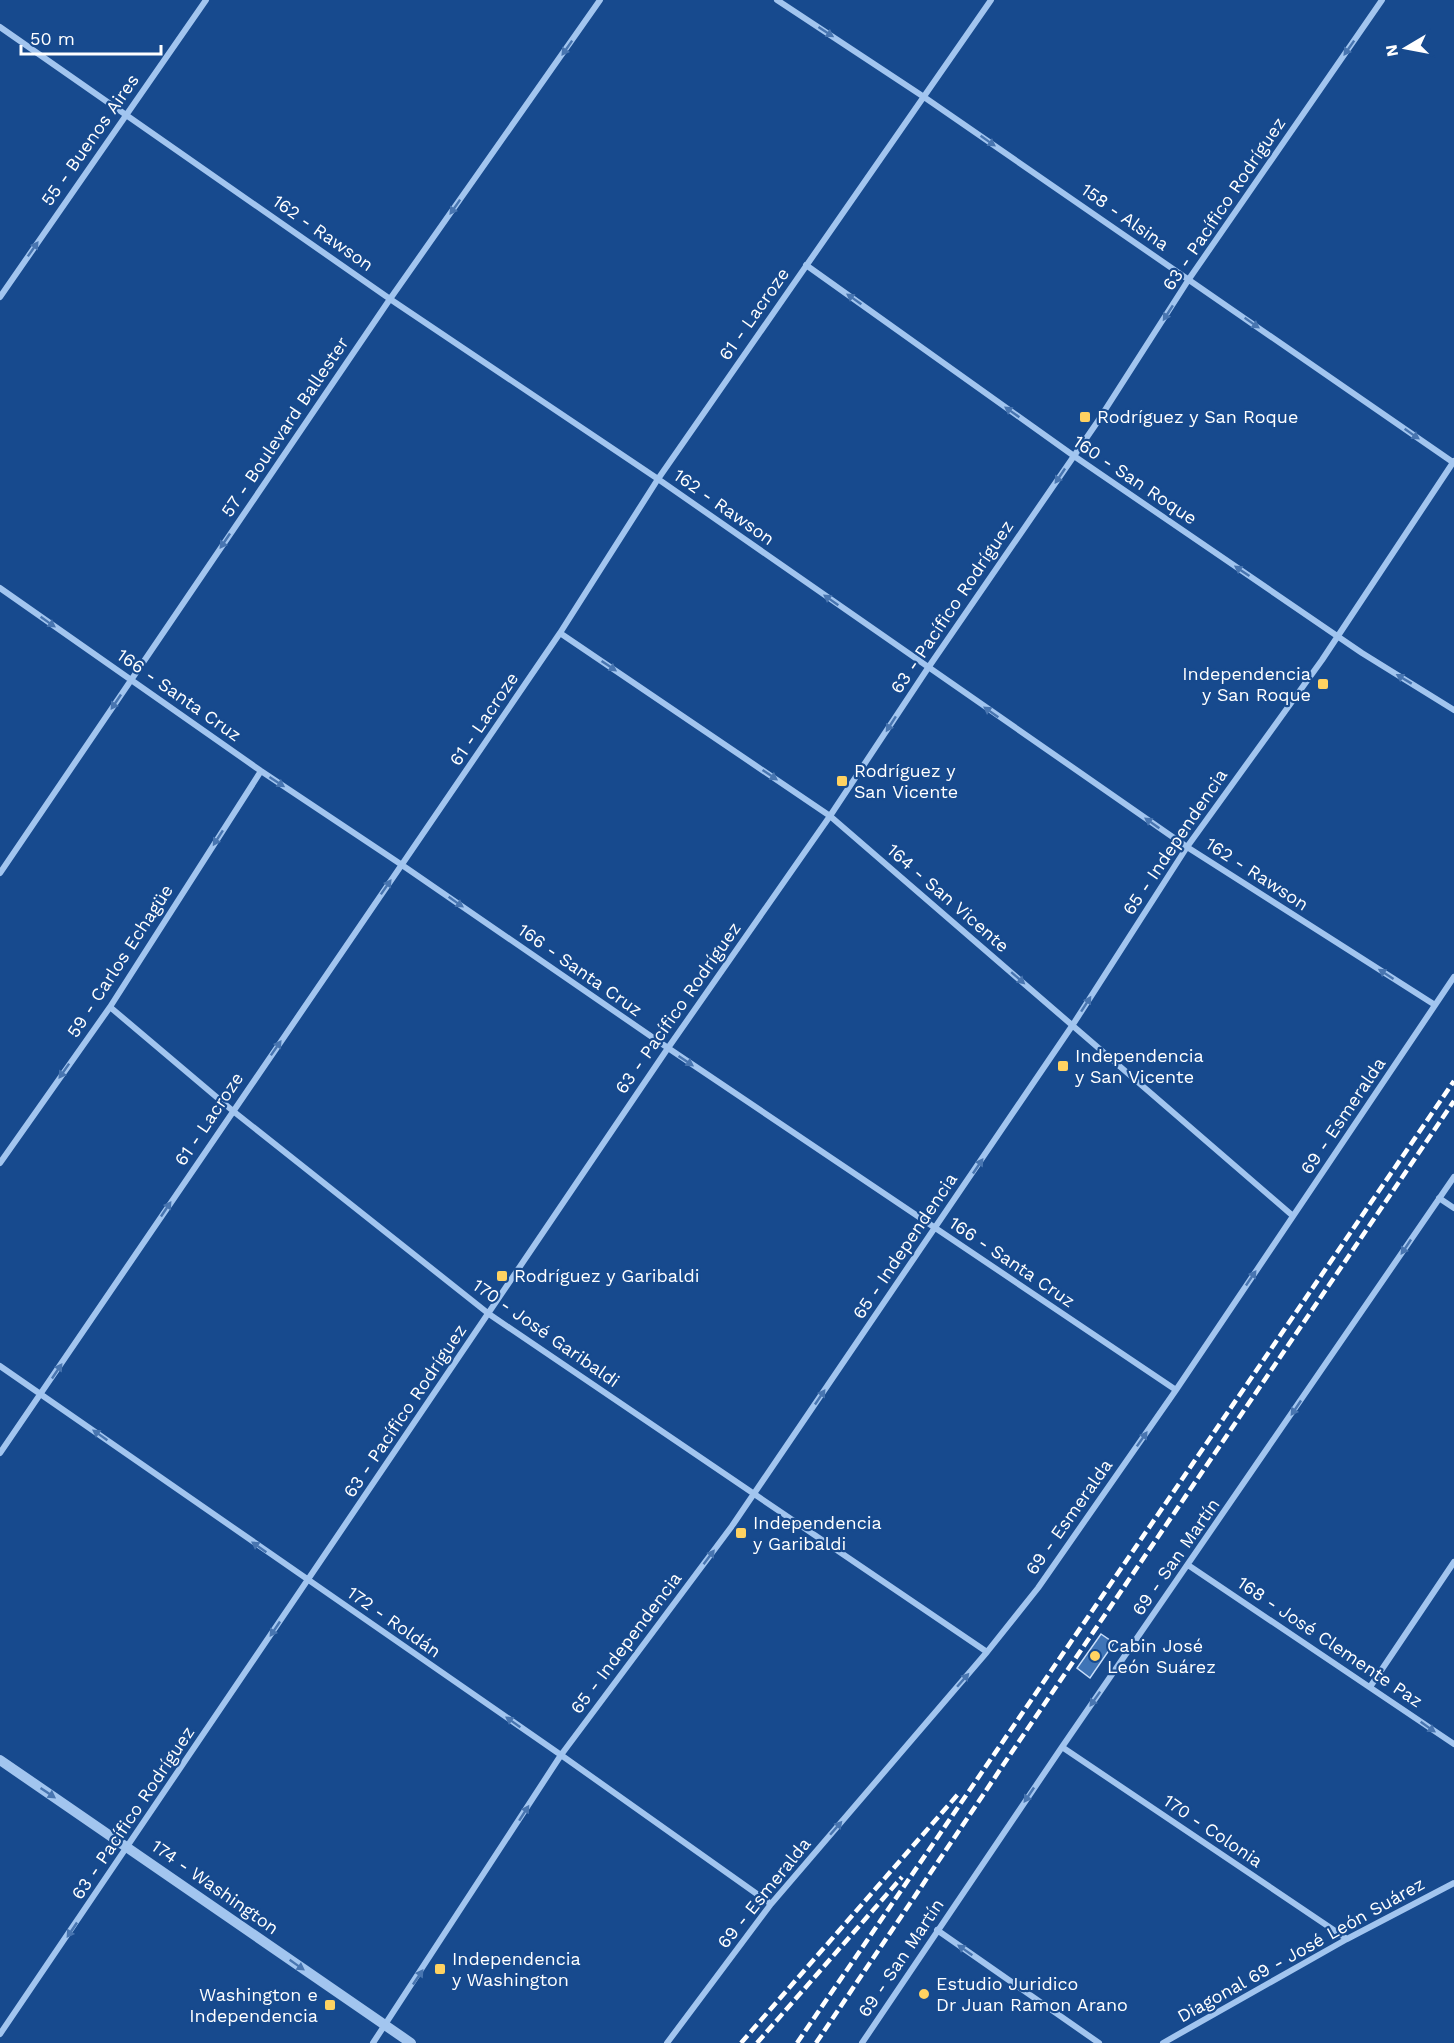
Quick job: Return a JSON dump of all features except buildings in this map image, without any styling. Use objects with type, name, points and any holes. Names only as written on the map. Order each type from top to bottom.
[{"type":"street","name":"55 - Buenos Aires","points":[[0,297],[206,0]]},
{"type":"street","name":"57 - Boulevard Ballester","points":[[0,873],[390,299],[600,0]]},
{"type":"street","name":"158 - Alsina","points":[[777,0],[924,97],[1454,462]]},
{"type":"street","name":"61 - Lacroze","points":[[0,1454],[560,633],[658,479],[991,0]]},
{"type":"street","name":"63 - Pacífico Rodríguez","points":[[0,2034],[668,1048],[830,816],[928,668],[1074,456],[1190,279],[1382,0]]},
{"type":"street","name":"162 - Rawson","points":[[0,27],[390,299],[658,479],[1186,847],[1435,1005]]},
{"type":"street","name":"160 - San Roque","points":[[806,265],[1074,456],[1338,636],[1454,710]]},
{"type":"street","name":"65 - Independencia","points":[[373,2043],[561,1755],[754,1494],[1072,1026],[1186,847],[1338,636],[1454,462]]},
{"type":"street","name":"166 - Santa Cruz","points":[[0,588],[261,771],[402,864],[668,1048],[1176,1390]]},
{"type":"street","name":"164 - San Vicente","points":[[560,633],[830,816],[1293,1216]]},
{"type":"street","name":"59 - Carlos Echagüe","points":[[0,1163],[110,1007],[261,771]]},
{"type":"street","name":"69 - Esmeralda","points":[[667,2043],[771,1904],[987,1653],[1038,1588],[1176,1390],[1454,977]]},
{"type":"street","name":"170 - José Garibaldi","points":[[110,1007],[233,1111],[489,1314],[987,1653]]},
{"type":"street","points":[[0,1149],[6,1153]]},
{"type":"street","name":"69 - San Martín","points":[[862,2043],[1062,1747],[1454,1177]]},
{"type":"street","points":[[1439,1198],[1454,1208]]},
{"type":"street","name":"172 - Roldán","points":[[0,1366],[561,1755],[771,1904]]},
{"type":"street","points":[[1370,1687],[1454,1562]]},
{"type":"street","name":"168 - José Clemente Paz","points":[[1188,1565],[1454,1744]]},
{"type":"street","name":"170 - Colonia","points":[[1062,1747],[1347,1939]]},
{"type":"street","name":"174 - Washington","points":[[0,1760],[411,2043]]},
{"type":"street","name":"Diagonal 69 - José León Suárez","points":[[1163,2043],[1347,1939],[1454,1883]]},
{"type":"street","points":[[937,1930],[1099,2043]]},
{"type":"railway","points":[[797,2043],[1454,1081]]},
{"type":"railway","points":[[816,2043],[1454,1101]]},
{"type":"railway","points":[[741,2043],[960,1792]]},
{"type":"railway","points":[[757,2043],[902,1877]]},
{"type":"place","name":"Rodríguez y San Roque","points":[[1085,417]]},
{"type":"place","name":"Independencia y San Roque","points":[[1323,684]]},
{"type":"place","name":"Rodríguez y San Vicente","points":[[842,781]]},
{"type":"place","name":"Independencia y San Vicente","points":[[1063,1066]]},
{"type":"place","name":"Rodríguez y Garibaldi","points":[[502,1276]]},
{"type":"place","name":"Independencia y Garibaldi","points":[[741,1533]]},
{"type":"place","name":"Cabin José León Suárez","points":[[1095,1656]]},
{"type":"place","name":"Independencia y Washington","points":[[440,1969]]},
{"type":"place","name":"Estudio Juridico Dr Juan Ramon Arano","points":[[924,1994]]},
{"type":"place","name":"Washington e Independencia","points":[[330,2005]]}]
